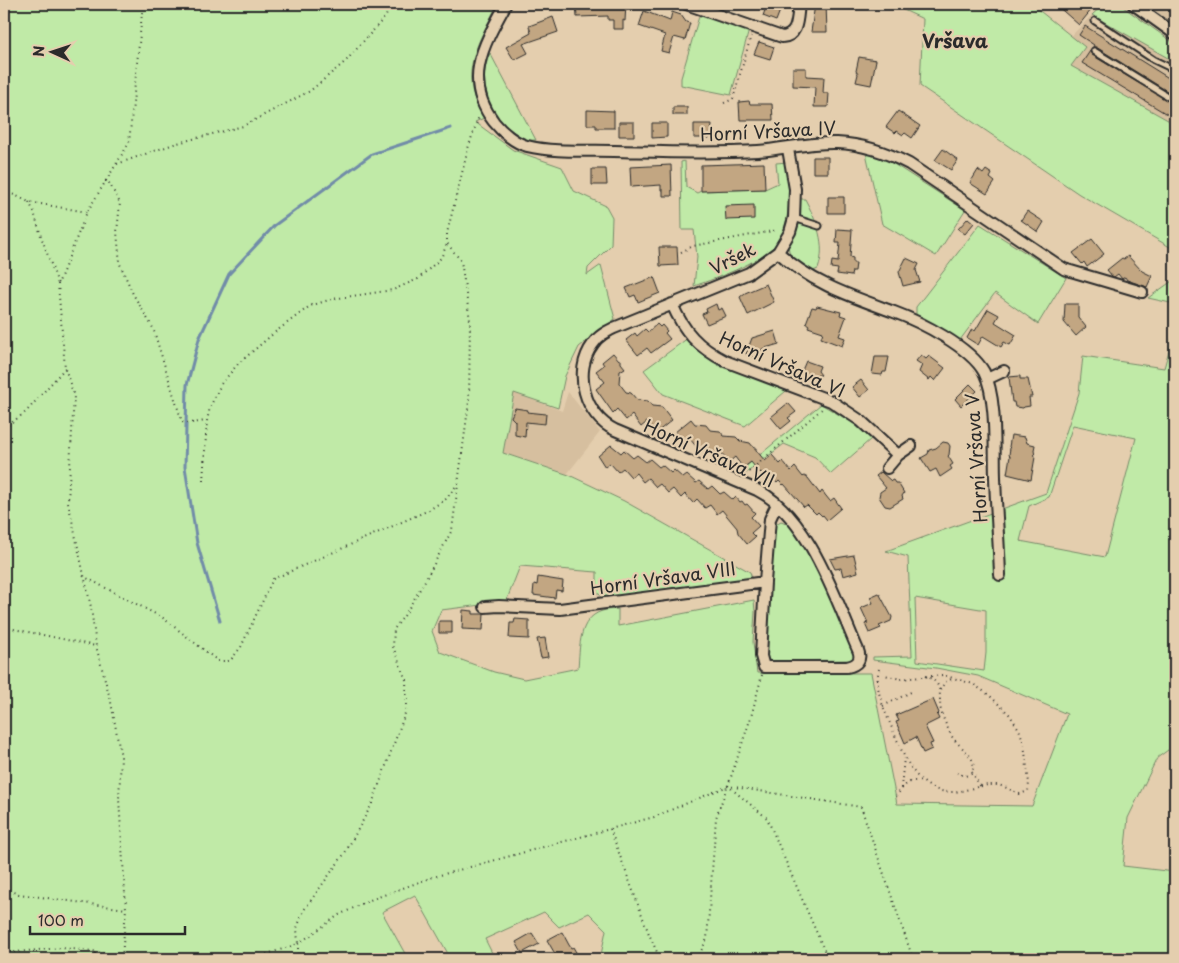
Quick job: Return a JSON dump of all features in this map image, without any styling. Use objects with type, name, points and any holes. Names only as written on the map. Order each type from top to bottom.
[{"type":"street","name":"Horní Vršava IV","points":[[506,4],[486,40],[478,70],[478,90],[483,104],[496,125],[508,136],[527,146],[548,150],[664,152],[756,151],[788,149],[817,143],[838,143],[868,147],[908,164],[1064,269],[1142,292]]},
{"type":"street","points":[[686,4],[782,38],[794,32],[799,4]]},
{"type":"street","points":[[1133,4],[1175,34]]},
{"type":"street","name":"Vršek","points":[[603,334],[749,273],[778,252],[785,242],[793,223],[795,189],[788,149]]},
{"type":"street","name":"Horní Vršava V","points":[[778,252],[804,274],[838,291],[907,317],[944,336],[979,365],[987,379],[994,416],[1000,576]]},
{"type":"street","name":"Horní Vršava VI","points":[[672,304],[679,322],[690,335],[715,356],[831,401],[861,421],[898,455]]},
{"type":"street","name":"Horní Vršava VII","points":[[603,334],[591,346],[584,367],[584,392],[587,402],[598,419],[615,430],[764,493],[777,504],[802,533],[814,551],[860,657],[856,664],[847,667],[764,667]]},
{"type":"street","points":[[987,379],[1004,371]]},
{"type":"street","points":[[887,468],[898,455],[911,446]]},
{"type":"street","points":[[764,667],[761,656],[770,519],[777,504]]},
{"type":"street","name":"Horní Vršava VIII","points":[[485,607],[560,609],[765,582]]},
{"type":"lane","points":[[1095,21],[1154,60],[1175,70]]},
{"type":"lane","points":[[1094,51],[1175,100]]},
{"type":"lane","points":[[793,223],[819,226]]},
{"type":"path","points":[[58,284],[87,212],[129,144],[143,4]]},
{"type":"path","points":[[116,165],[174,144],[243,126],[310,91],[352,55],[386,16],[390,4]]},
{"type":"path","points":[[724,103],[733,99],[753,28]]},
{"type":"path","points":[[203,481],[207,421],[210,407],[221,384],[238,364],[274,333],[310,306],[332,299],[393,290],[418,279],[441,258],[447,242],[447,233],[469,145],[483,104]]},
{"type":"path","points":[[106,181],[108,181],[120,203],[117,232],[120,264],[134,294],[154,328],[182,422],[191,424],[207,421]]},
{"type":"path","points":[[4,190],[29,202],[87,212]]},
{"type":"path","points":[[29,202],[58,284],[64,368],[74,396],[68,502],[91,607],[96,646],[111,702],[121,756],[120,799],[126,909],[122,957]]},
{"type":"path","points":[[681,252],[693,246],[793,223]]},
{"type":"path","points":[[298,959],[298,928],[304,910],[345,853],[372,804],[407,708],[406,680],[394,647],[394,629],[426,579],[452,530],[469,401],[470,320],[461,261],[447,242]]},
{"type":"path","points":[[4,428],[26,412],[64,368]]},
{"type":"path","points":[[738,482],[831,401]]},
{"type":"path","points":[[83,576],[163,618],[218,661],[230,661],[241,647],[273,579],[429,510],[446,498],[457,484]]},
{"type":"path","points":[[4,627],[96,646]]},
{"type":"path","points":[[697,959],[707,940],[716,818],[751,717],[764,667]]},
{"type":"path","points":[[879,669],[878,686],[883,706],[904,756],[914,773],[925,783]]},
{"type":"path","points":[[885,675],[900,679],[943,674],[973,684],[989,694],[1016,721],[1022,736],[1029,783],[1028,791],[1020,794],[996,785],[980,786],[953,792],[913,781],[901,789],[896,797]]},
{"type":"path","points":[[922,676],[936,682],[940,690],[942,714],[952,737],[973,760],[972,772],[980,786]]},
{"type":"path","points":[[940,690],[945,682],[956,677]]},
{"type":"path","points":[[883,706],[911,692]]},
{"type":"path","points":[[901,789],[904,756]]},
{"type":"path","points":[[957,773],[968,776],[972,772]]},
{"type":"path","points":[[252,959],[298,944],[339,915],[370,900],[433,877],[654,817],[728,786],[861,807],[913,959]]},
{"type":"path","points":[[728,786],[767,818],[828,959]]},
{"type":"path","points":[[610,829],[660,959]]},
{"type":"path","points":[[4,889],[19,894],[126,909]]},
{"type":"path","points":[[4,954],[61,948],[93,951],[132,959]]},
{"type":"path","points":[[61,948],[61,959]]},
{"type":"path","points":[[93,951],[102,959]]},
{"type":"shaded area","points":[[1145,4],[1175,4],[1175,25]]},
{"type":"shaded area","points":[[1095,12],[1175,61],[1175,124],[1071,66],[1071,36]]},
{"type":"shaded area","points":[[568,392],[600,432],[567,474],[503,453],[514,393],[562,411]]},
{"type":"green space","points":[[4,4],[497,5],[476,49],[473,61],[471,84],[475,100],[484,118],[475,122],[513,150],[562,167],[574,191],[606,206],[612,217],[611,245],[588,268],[587,275],[601,265],[615,319],[579,347],[565,376],[558,408],[514,393],[503,453],[569,475],[624,501],[750,572],[755,589],[618,605],[597,593],[597,572],[520,566],[506,602],[441,610],[432,631],[440,652],[494,672],[524,679],[578,668],[580,643],[584,627],[588,620],[602,611],[618,609],[618,626],[754,600],[753,642],[757,673],[871,673],[897,804],[1032,806],[1067,714],[978,676],[936,668],[873,660],[873,657],[912,656],[908,557],[886,551],[1046,493],[1079,393],[1083,356],[1164,368],[1175,329],[1175,745],[1157,758],[1128,818],[1123,866],[1175,872],[1175,959],[596,959],[601,955],[606,930],[589,913],[559,927],[544,912],[485,939],[495,959],[451,959],[415,895],[382,912],[408,959],[4,959]],"holes":[[[1073,425],[1136,438],[1105,557],[1020,541],[1029,506],[1049,497]],[[915,598],[986,610],[984,671],[917,661]]]},
{"type":"green space","points":[[897,4],[1031,4],[1085,47],[1071,66],[1175,124],[1175,250],[1079,194],[920,86],[923,19],[895,6]]},
{"type":"green space","points":[[1104,4],[1119,4],[1175,44],[1175,62],[1092,15]]},
{"type":"green space","points":[[700,13],[749,30],[731,95],[681,85],[681,78]]},
{"type":"green space","points":[[490,53],[536,140],[527,139],[514,132],[505,125],[491,107],[487,97],[484,75]]},
{"type":"green space","points":[[866,153],[886,159],[965,210],[936,256],[882,224]]},
{"type":"green space","points":[[685,161],[686,187],[697,193],[701,191],[765,189],[778,183],[776,163],[787,162],[788,172],[788,210],[784,229],[774,246],[765,254],[742,267],[694,286],[697,257],[694,230],[682,230],[681,162]]},
{"type":"green space","points":[[800,199],[805,199],[809,207],[821,242],[818,269],[813,271],[794,261],[788,246],[797,224]]},
{"type":"green space","points":[[980,224],[1066,278],[1038,324],[995,293],[960,340],[916,315],[916,307]]},
{"type":"green space","points":[[1175,279],[1175,304],[1148,298]]},
{"type":"green space","points":[[688,338],[721,364],[786,391],[745,426],[663,394],[644,370]]},
{"type":"green space","points":[[821,404],[853,423],[871,439],[831,474],[815,457],[784,444],[741,477],[738,473]]},
{"type":"green space","points":[[781,521],[790,527],[800,540],[820,576],[854,655],[851,660],[771,661],[767,659],[765,653],[773,532],[774,525]]},
{"type":"building","points":[[576,4],[626,4],[623,29],[613,29],[613,20],[608,20],[608,16],[577,17]]},
{"type":"building","points":[[767,4],[781,8],[776,21],[763,16]]},
{"type":"building","points":[[815,4],[826,4],[827,32],[811,32]]},
{"type":"building","points":[[1055,4],[1096,4],[1079,25]]},
{"type":"building","points":[[644,11],[670,21],[672,12],[681,15],[686,22],[690,23],[685,40],[674,37],[669,53],[661,51],[665,35],[639,26]]},
{"type":"building","points":[[553,17],[558,32],[523,44],[528,53],[514,60],[506,47],[531,33],[529,26]]},
{"type":"building","points":[[1085,26],[1175,82],[1175,96],[1096,47],[1093,47],[1094,45],[1079,35]]},
{"type":"building","points":[[759,42],[774,47],[770,59],[754,54]]},
{"type":"building","points":[[1090,51],[1092,55],[1175,105],[1175,119],[1082,63]]},
{"type":"building","points":[[859,57],[876,60],[871,85],[856,82]]},
{"type":"building","points":[[793,68],[806,68],[806,76],[824,77],[823,93],[829,93],[828,107],[814,107],[815,87],[793,86]]},
{"type":"building","points":[[749,101],[750,104],[772,104],[773,120],[740,120],[739,102]]},
{"type":"building","points":[[673,107],[687,107],[687,115],[673,115]]},
{"type":"building","points":[[587,110],[614,111],[614,128],[596,128],[596,125],[587,125]]},
{"type":"building","points":[[898,111],[920,126],[912,138],[905,133],[903,135],[897,131],[895,133],[886,127]]},
{"type":"building","points":[[619,122],[634,122],[634,136],[619,136]]},
{"type":"building","points":[[652,123],[667,123],[667,137],[652,138]]},
{"type":"building","points":[[694,124],[712,124],[711,138],[694,138]]},
{"type":"building","points":[[943,149],[958,160],[951,170],[935,160]]},
{"type":"building","points":[[813,157],[828,157],[828,173],[813,173]]},
{"type":"building","points":[[764,163],[765,189],[701,191],[701,165]]},
{"type":"building","points":[[671,165],[672,196],[663,196],[661,185],[631,187],[630,167]]},
{"type":"building","points":[[592,169],[606,169],[607,185],[592,185]]},
{"type":"building","points":[[978,170],[983,174],[986,170],[992,174],[990,178],[995,182],[987,194],[970,183]]},
{"type":"building","points":[[828,197],[844,197],[844,213],[828,213]]},
{"type":"building","points":[[754,205],[754,219],[726,220],[725,206]]},
{"type":"building","points":[[1027,211],[1044,222],[1038,232],[1021,220]]},
{"type":"building","points":[[968,218],[974,223],[965,234],[958,229]]},
{"type":"building","points":[[837,229],[852,230],[850,257],[853,258],[853,263],[856,263],[855,271],[852,271],[851,276],[837,274],[838,269],[831,268],[832,261],[838,262],[840,243],[836,243]]},
{"type":"building","points":[[1092,239],[1104,254],[1087,267],[1073,253]]},
{"type":"building","points":[[659,247],[677,247],[678,265],[660,266]]},
{"type":"building","points":[[1128,256],[1142,271],[1152,276],[1147,287],[1127,280],[1125,277],[1122,279],[1118,274],[1114,277],[1107,270],[1122,258],[1124,259]]},
{"type":"building","points":[[906,258],[919,264],[916,270],[920,282],[903,286],[899,272]]},
{"type":"building","points":[[654,277],[660,293],[638,302],[635,295],[630,297],[626,288]]},
{"type":"building","points":[[766,284],[774,302],[748,315],[740,297]]},
{"type":"building","points":[[716,304],[718,310],[722,308],[726,316],[707,324],[702,314],[707,312],[706,309]]},
{"type":"building","points":[[1065,304],[1078,304],[1078,317],[1086,327],[1076,336],[1064,322]]},
{"type":"building","points":[[817,306],[841,312],[840,315],[846,317],[839,336],[845,338],[842,346],[821,338],[823,332],[808,327],[809,325],[806,323],[812,307],[816,308]]},
{"type":"building","points":[[988,309],[999,315],[995,322],[1016,335],[1010,345],[1004,342],[1001,347],[983,336],[978,345],[967,338],[972,329],[975,331]]},
{"type":"building","points":[[657,324],[660,327],[662,325],[670,339],[651,353],[647,348],[638,355],[626,340],[635,333],[637,336],[645,329],[648,332]]},
{"type":"building","points":[[775,331],[779,344],[762,349],[759,359],[746,354],[752,338]]},
{"type":"building","points":[[613,353],[621,360],[625,368],[620,371],[619,383],[626,392],[631,393],[637,400],[648,401],[652,406],[662,407],[672,420],[656,433],[647,422],[641,427],[632,415],[626,420],[617,409],[613,413],[596,389],[605,382],[596,371],[604,365],[602,362]]},
{"type":"building","points":[[921,355],[926,359],[929,356],[945,368],[935,381],[931,377],[929,380],[919,372],[922,365],[916,361]]},
{"type":"building","points":[[875,357],[889,357],[886,372],[883,372],[882,375],[872,374]]},
{"type":"building","points":[[806,361],[820,366],[818,371],[821,375],[814,376],[813,380],[800,375]]},
{"type":"building","points":[[1020,376],[1020,379],[1028,379],[1032,397],[1029,397],[1030,406],[1023,408],[1015,407],[1014,402],[1012,402],[1009,377]]},
{"type":"building","points":[[861,380],[869,390],[860,397],[852,387]]},
{"type":"building","points":[[970,384],[977,391],[961,406],[955,399]]},
{"type":"building","points":[[788,403],[796,412],[788,418],[791,421],[781,429],[771,417]]},
{"type":"building","points":[[515,408],[528,410],[527,412],[546,414],[545,424],[526,422],[525,437],[515,435],[515,421],[511,417]]},
{"type":"building","points":[[691,419],[695,424],[706,425],[710,430],[720,431],[724,436],[736,437],[740,441],[750,443],[765,461],[772,455],[780,464],[783,461],[791,471],[795,467],[803,477],[808,478],[820,494],[822,491],[830,501],[834,498],[841,508],[827,520],[818,512],[816,514],[807,505],[804,507],[784,484],[779,481],[777,483],[768,475],[765,477],[751,462],[743,468],[735,457],[729,462],[720,451],[714,456],[705,445],[699,450],[690,439],[685,444],[675,432]]},
{"type":"building","points":[[1011,435],[1025,437],[1027,443],[1035,445],[1031,480],[1007,474]]},
{"type":"building","points":[[943,442],[948,443],[950,446],[948,456],[953,464],[950,466],[952,469],[940,477],[936,469],[930,472],[921,458],[928,454],[929,450],[936,448]]},
{"type":"building","points":[[611,445],[621,453],[624,450],[633,458],[637,455],[646,462],[650,459],[659,467],[662,465],[671,473],[674,470],[683,478],[687,475],[696,483],[699,481],[708,489],[712,486],[720,494],[724,492],[733,500],[736,497],[740,502],[742,501],[745,505],[747,504],[755,513],[751,517],[759,526],[751,533],[755,537],[747,544],[722,510],[717,514],[710,505],[705,508],[697,499],[693,503],[685,494],[681,498],[673,489],[668,493],[660,484],[656,487],[648,478],[643,482],[636,473],[631,477],[623,468],[618,472],[610,463],[605,467],[598,456]]},
{"type":"building","points":[[881,472],[891,481],[893,480],[895,483],[898,483],[904,493],[903,499],[890,507],[885,506],[879,497],[880,492],[886,488],[876,476]]},
{"type":"building","points":[[854,555],[858,572],[843,576],[841,568],[835,569],[830,559]]},
{"type":"building","points":[[538,577],[563,581],[562,591],[556,590],[555,598],[533,595],[534,584],[537,585]]},
{"type":"building","points":[[879,593],[892,617],[891,621],[869,633],[865,624],[868,623],[861,608],[873,603],[870,597]]},
{"type":"building","points":[[463,610],[473,611],[473,614],[484,614],[483,630],[462,629]]},
{"type":"building","points":[[515,619],[529,620],[529,639],[509,638],[510,623],[514,623]]},
{"type":"building","points":[[439,621],[452,621],[452,633],[439,633]]},
{"type":"building","points":[[545,638],[548,657],[541,658],[537,639]]},
{"type":"building","points":[[933,699],[939,713],[937,715],[939,719],[925,726],[933,743],[930,744],[932,749],[923,753],[916,737],[905,743],[896,722],[899,721],[896,715]]},
{"type":"building","points":[[562,932],[571,948],[573,947],[577,954],[566,959],[558,959],[547,940]]},
{"type":"building","points":[[532,933],[539,944],[522,953],[516,942]]},
{"type":"waterway","points":[[220,621],[197,543],[185,467],[187,385],[199,339],[229,274],[275,225],[372,154],[451,128]]},
{"type":"district","name":"Vršava","points":[[955,41]]}]
